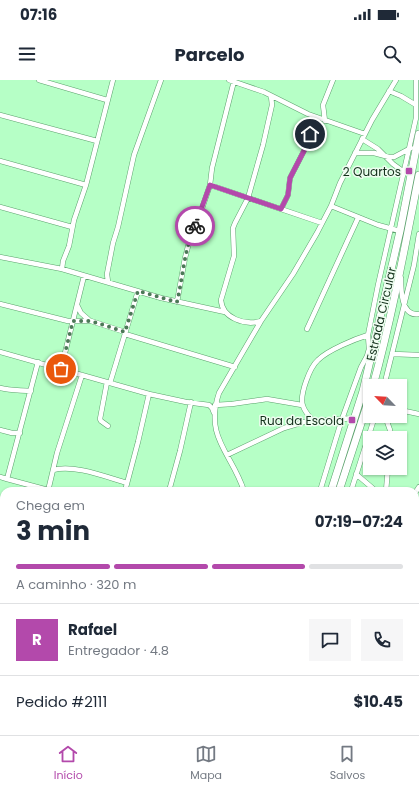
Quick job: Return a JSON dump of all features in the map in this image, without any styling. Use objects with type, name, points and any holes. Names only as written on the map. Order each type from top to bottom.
[{"type":"main road","name":"Estrada Circular","points":[[332,487],[363,391],[400,231],[413,147],[419,134]]},
{"type":"main road","name":"Estrada Circular","points":[[375,379],[400,274],[419,175]]},
{"type":"main road","points":[[341,487],[363,423]]},
{"type":"street","points":[[39,80],[108,100]]},
{"type":"street","points":[[62,269],[63,261],[69,246],[72,227],[86,185],[113,80]]},
{"type":"street","points":[[108,282],[107,274],[113,243],[118,228],[134,155],[161,80]]},
{"type":"street","points":[[326,121],[323,106],[333,80]]},
{"type":"street","points":[[214,414],[215,405],[220,393],[261,321],[302,259],[331,206],[340,182],[363,137],[396,80]]},
{"type":"street","points":[[321,487],[342,419],[369,349],[368,335],[378,285],[404,172],[413,147],[416,118],[416,80]]},
{"type":"street","points":[[177,302],[184,271],[185,258],[192,231],[198,220],[210,185],[212,168],[235,81],[363,137],[404,172]]},
{"type":"street","points":[[389,91],[416,105]]},
{"type":"street","points":[[261,321],[250,324],[241,322],[225,312],[221,307],[221,300],[234,256],[233,228],[248,198],[263,145],[272,105],[271,96]]},
{"type":"street","points":[[272,105],[280,100]]},
{"type":"street","points":[[0,115],[97,141]]},
{"type":"street","points":[[281,209],[288,195],[290,178],[308,143],[310,123],[317,118]]},
{"type":"street","points":[[355,153],[374,153],[394,157],[413,147]]},
{"type":"street","points":[[0,161],[86,185]]},
{"type":"street","points":[[210,185],[322,223]]},
{"type":"street","points":[[331,206],[358,218],[400,231]]},
{"type":"street","points":[[0,207],[72,227]]},
{"type":"street","points":[[307,329],[358,218]]},
{"type":"street","points":[[386,379],[414,265],[419,234]]},
{"type":"street","points":[[0,257],[62,269],[177,302],[225,312]]},
{"type":"street","points":[[400,274],[404,305],[412,314],[419,314]]},
{"type":"street","points":[[61,369],[84,276]]},
{"type":"street","points":[[108,426],[100,419],[109,382],[138,291]]},
{"type":"street","points":[[0,304],[73,321],[91,321]]},
{"type":"street","points":[[77,305],[81,313],[91,321],[235,367]]},
{"type":"street","points":[[250,324],[256,330]]},
{"type":"street","points":[[313,421],[302,405],[302,399],[306,383],[313,366],[323,356],[350,341],[368,335]]},
{"type":"street","points":[[0,352],[149,394],[209,405],[214,414],[216,432],[226,455],[239,475],[243,487]]},
{"type":"street","points":[[392,354],[419,355]]},
{"type":"street","points":[[8,479],[38,362]]},
{"type":"street","points":[[49,487],[52,470],[70,409],[82,375]]},
{"type":"street","points":[[0,388],[8,390],[19,389],[31,391]]},
{"type":"street","points":[[126,487],[149,394]]},
{"type":"street","points":[[215,405],[267,399],[302,405]]},
{"type":"street","points":[[171,487],[191,402]]},
{"type":"street","points":[[407,411],[419,414]]},
{"type":"street","points":[[304,422],[308,415]]},
{"type":"street","points":[[226,455],[284,428],[304,422],[355,418]]},
{"type":"street","points":[[352,487],[373,423]]},
{"type":"street","points":[[0,430],[12,434],[20,433]]},
{"type":"street","points":[[52,470],[75,469],[127,483]]},
{"type":"street","points":[[356,474],[371,487]]},
{"type":"street","points":[[386,487],[387,475]]},
{"type":"street","points":[[0,478],[35,487]]},
{"type":"street","points":[[354,481],[362,479]]},
{"type":"way so far","points":[[61,369],[73,321],[91,321],[125,332],[138,291],[177,302],[184,271],[185,258],[192,231],[195,226]]},
{"type":"place","name":"2 Quartos","points":[[409,171]]},
{"type":"place","name":"Rua da Escola","points":[[352,420]]},
{"type":"route","points":[[195,226],[202,209],[206,192],[210,185],[281,209],[288,195],[290,178],[308,143],[310,134]]}]
